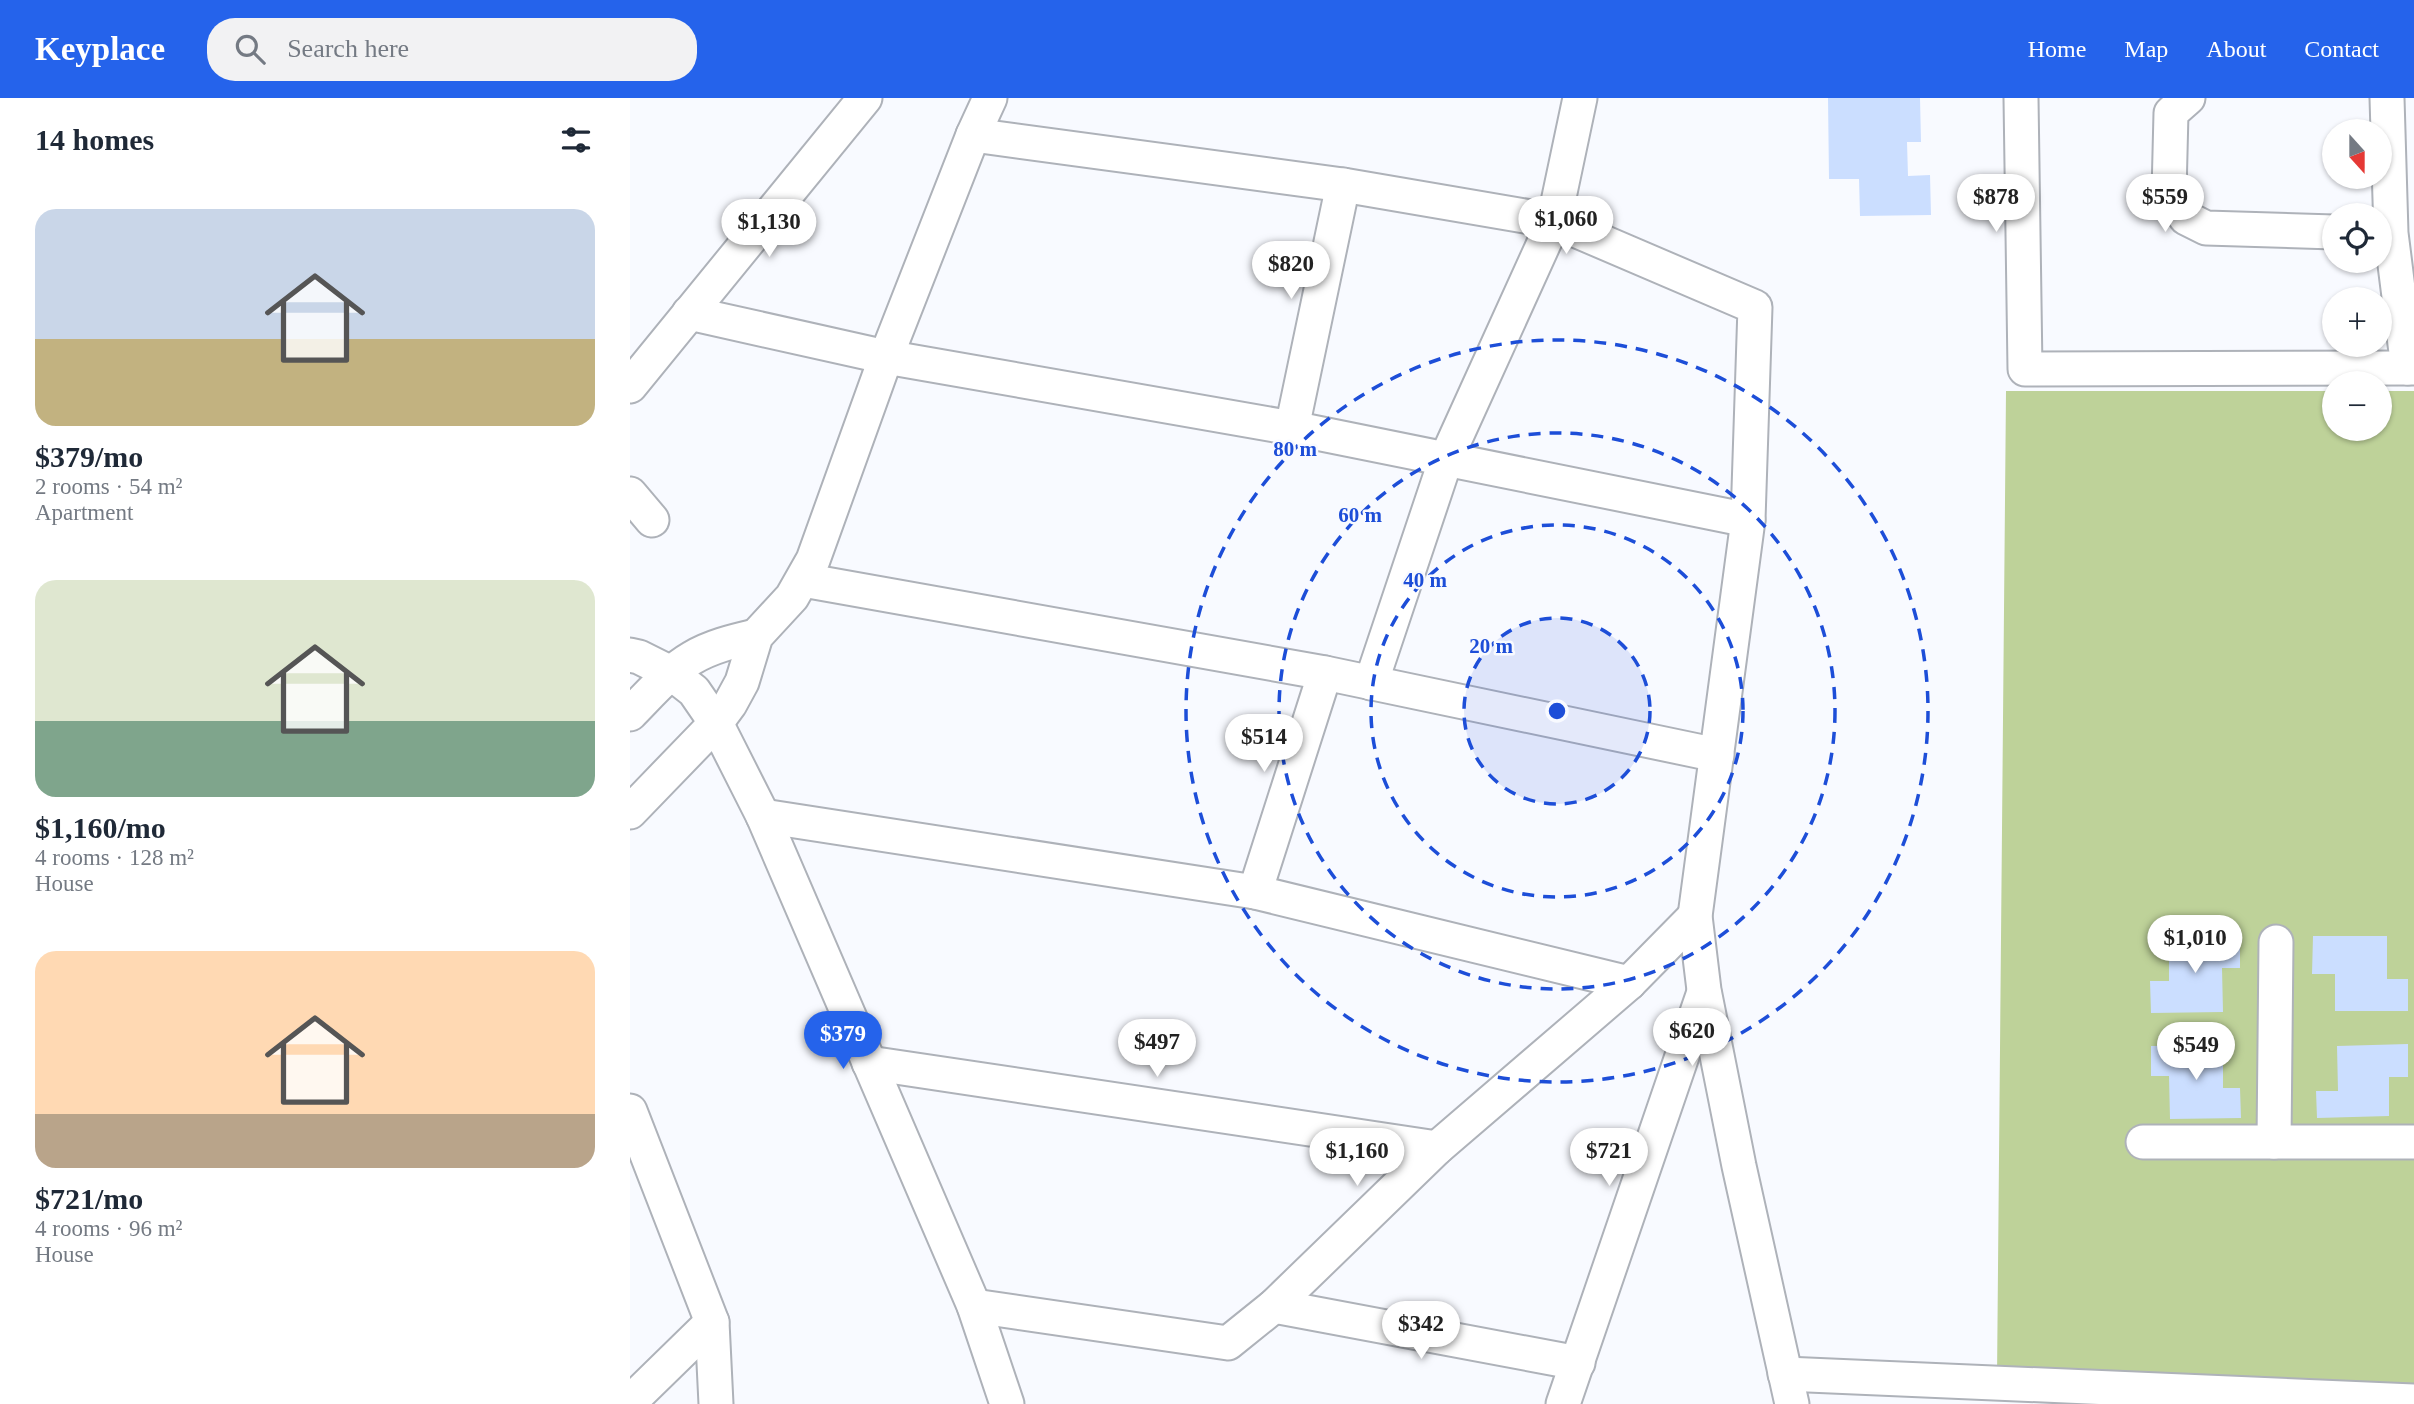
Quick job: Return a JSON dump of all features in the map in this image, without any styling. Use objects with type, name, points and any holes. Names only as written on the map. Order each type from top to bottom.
[{"type":"street","points":[[630,386],[865,98]]},
{"type":"street","points":[[630,812],[716,723],[742,682],[756,636],[792,597],[803,580],[822,538],[886,357],[990,98]]},
{"type":"street","points":[[1371,683],[1446,459],[1553,221],[1580,98]]},
{"type":"street","points":[[2021,98],[2025,369],[2411,368],[2395,233],[2387,98],[2372,98]]},
{"type":"street","points":[[2188,98],[2171,113],[2169,194],[2186,218],[2206,228],[2322,232]]},
{"type":"street","points":[[973,135],[1343,185],[1553,221],[1755,307],[1748,520],[1695,916],[1704,990],[1788,1389],[2414,1401]]},
{"type":"street","points":[[1292,428],[1343,185]]},
{"type":"street","points":[[689,313],[886,357],[1292,428],[1748,520]]},
{"type":"street","points":[[630,494],[652,520]]},
{"type":"street","points":[[803,580],[1325,673],[1717,755]]},
{"type":"street","points":[[630,714],[671,673],[692,658],[710,649],[756,636]]},
{"type":"street","points":[[630,655],[671,673],[694,691],[707,706],[763,816],[974,1306],[1007,1404]]},
{"type":"street","points":[[1255,892],[1325,673]]},
{"type":"street","points":[[763,816],[1255,892],[1629,982]]},
{"type":"street","points":[[974,1306],[1228,1343],[1274,1306],[1437,1148],[1629,982],[1695,916]]},
{"type":"street","points":[[2274,1142],[2276,942]]},
{"type":"street","points":[[1563,1404],[1704,990]]},
{"type":"street","points":[[869,1063],[1437,1148]]},
{"type":"street","points":[[630,1111],[712,1322],[716,1404]]},
{"type":"street","points":[[2143,1142],[2414,1142]]},
{"type":"street","points":[[1274,1306],[1578,1363]]},
{"type":"street","points":[[641,1391],[712,1322]]},
{"type":"green space","points":[[2006,391],[2322,391],[2322,441],[2392,441],[2392,391],[2414,391],[2414,1392],[1997,1378]]},
{"type":"building","points":[[1828,98],[1920,98],[1921,142],[1907,142],[1908,176],[1930,175],[1931,215],[1860,216],[1859,179],[1829,179]]},
{"type":"building","points":[[2313,936],[2387,936],[2387,979],[2408,979],[2408,1011],[2335,1011],[2335,974],[2312,974]]},
{"type":"building","points":[[2240,937],[2240,968],[2222,968],[2223,1012],[2151,1013],[2150,981],[2169,981],[2169,939]]},
{"type":"building","points":[[2408,1044],[2408,1077],[2389,1077],[2389,1116],[2317,1118],[2316,1091],[2338,1091],[2337,1046]]},
{"type":"building","points":[[2223,1045],[2223,1088],[2240,1088],[2241,1118],[2170,1119],[2169,1076],[2151,1076],[2151,1046]]}]
